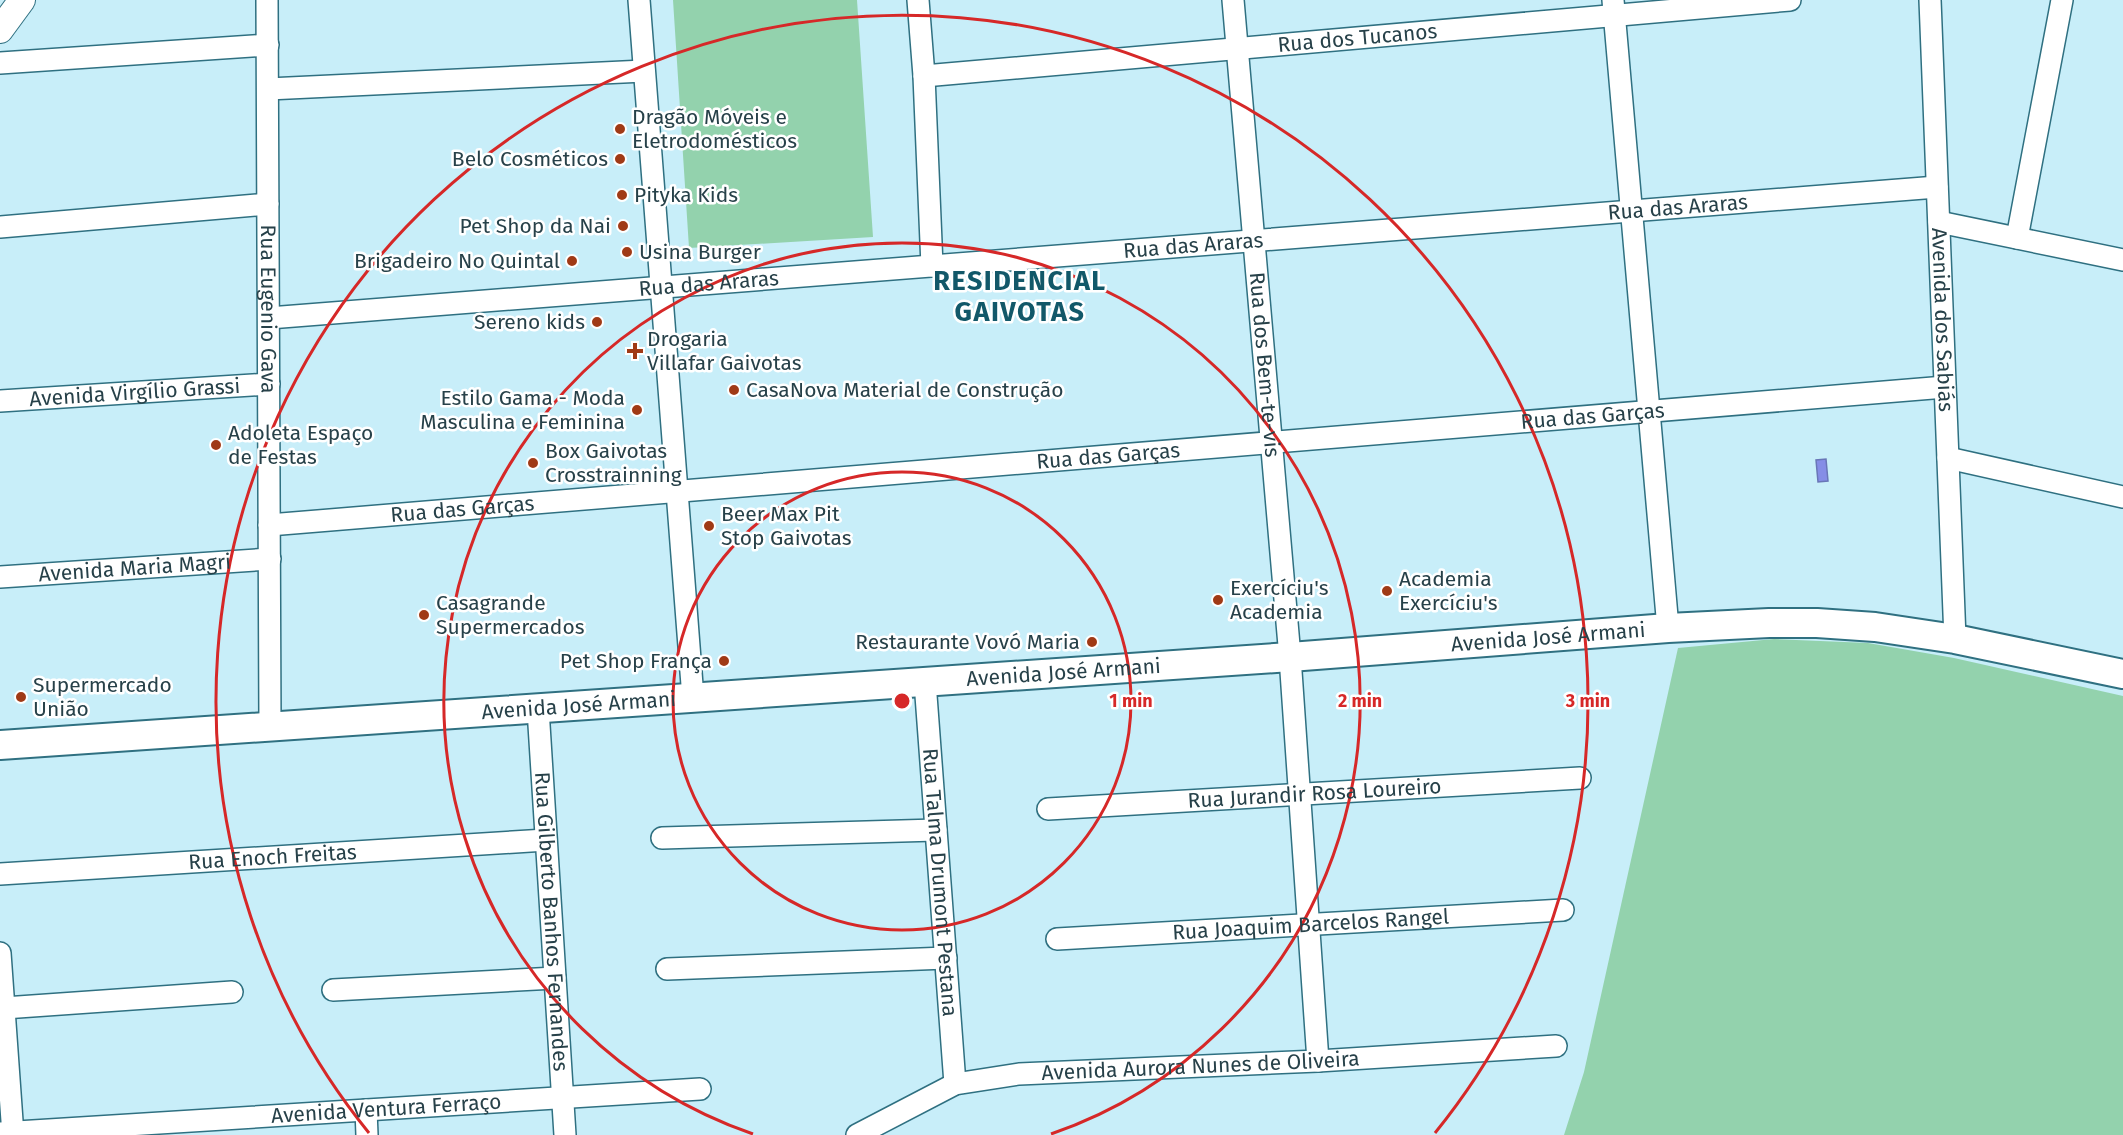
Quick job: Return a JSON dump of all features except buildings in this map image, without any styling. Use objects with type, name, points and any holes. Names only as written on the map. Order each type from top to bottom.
[{"type":"main road","name":"Avenida José Armani","points":[[0,745],[1290,657],[1668,628],[1817,623],[1875,627],[1955,639],[2123,674]]},
{"type":"street","points":[[0,30],[22,0]]},
{"type":"street","name":"Rua Eugenio Gava","points":[[267,0],[270,727]]},
{"type":"street","points":[[639,0],[693,698]]},
{"type":"street","points":[[918,0],[933,266]]},
{"type":"street","name":"Rua dos Bem-te-vis","points":[[1233,0],[1290,657],[1318,1061]]},
{"type":"street","name":"Rua dos Tucanos","points":[[924,76],[1237,48],[1614,8],[1790,0]]},
{"type":"street","name":"Avenida dos Sabiás","points":[[1930,0],[1955,639]]},
{"type":"street","points":[[2017,238],[2062,0]]},
{"type":"street","points":[[1614,8],[1668,628]]},
{"type":"street","points":[[0,63],[268,45]]},
{"type":"street","points":[[268,89],[644,70]]},
{"type":"street","name":"Rua das Araras","points":[[269,318],[1937,187]]},
{"type":"street","points":[[0,227],[268,204]]},
{"type":"street","points":[[1938,222],[2123,260]]},
{"type":"street","name":"Avenida Virgílio Grassi","points":[[0,401],[269,384]]},
{"type":"street","name":"Rua das Garças","points":[[269,525],[1945,387]]},
{"type":"street","points":[[1948,458],[2123,497]]},
{"type":"street","name":"Avenida Maria Magri","points":[[0,577],[270,559]]},
{"type":"street","name":"Rua Talma Drumont Pestana","points":[[925,682],[955,1084]]},
{"type":"street","name":"Rua Gilberto Banhos Fernandes","points":[[538,708],[565,1135]]},
{"type":"street","name":"Rua Jurandir Rosa Loureiro","points":[[1048,809],[1580,778]]},
{"type":"street","points":[[662,838],[936,830]]},
{"type":"street","name":"Rua Enoch Freitas","points":[[0,874],[546,840]]},
{"type":"street","name":"Rua Joaquim Barcelos Rangel","points":[[1057,939],[1563,910]]},
{"type":"street","points":[[0,953],[8,1133]]},
{"type":"street","points":[[667,969],[946,958]]},
{"type":"street","points":[[333,990],[555,978]]},
{"type":"street","points":[[4,1008],[232,992]]},
{"type":"street","name":"Avenida Aurora Nunes de Oliveira","points":[[857,1135],[955,1084],[1019,1074],[1318,1061],[1556,1046]]},
{"type":"street","name":"Avenida Ventura Ferraço","points":[[8,1133],[700,1089]]},
{"type":"street","points":[[366,1110],[367,1135]]},
{"type":"green space","points":[[673,0],[857,0],[873,237],[689,248]]},
{"type":"green space","points":[[1774,639],[1868,643],[1954,658],[2123,696],[2123,1135],[1564,1135],[1584,1072],[1678,648]]},
{"type":"water","points":[[1826,459],[1828,481],[1818,482],[1816,460]]},
{"type":"place","name":"Dragão Móveis e Eletrodomésticos","points":[[620,129]]},
{"type":"place","name":"Belo Cosméticos","points":[[620,159]]},
{"type":"place","name":"Pityka Kids","points":[[622,195]]},
{"type":"place","name":"Pet Shop da Nai","points":[[623,226]]},
{"type":"place","name":"Usina Burger","points":[[627,252]]},
{"type":"place","name":"Brigadeiro No Quintal","points":[[572,261]]},
{"type":"place","name":"Sereno kids","points":[[597,322]]},
{"type":"place","name":"Drogaria Villafar Gaivotas","points":[[635,351]]},
{"type":"place","name":"CasaNova Material de Construção","points":[[734,390]]},
{"type":"place","name":"Estilo Gama - Moda Masculina e Feminina","points":[[637,410]]},
{"type":"place","name":"Adoleta Espaço de Festas","points":[[216,445]]},
{"type":"place","name":"Box Gaivotas Crosstrainning","points":[[533,463]]},
{"type":"place","name":"Beer Max Pit Stop Gaivotas","points":[[709,526]]},
{"type":"place","name":"Academia Exercíciu's","points":[[1387,591]]},
{"type":"place","name":"Exercíciu's Academia","points":[[1218,600]]},
{"type":"place","name":"Casagrande Supermercados","points":[[424,615]]},
{"type":"place","name":"Restaurante Vovó Maria","points":[[1092,642]]},
{"type":"place","name":"Pet Shop França","points":[[724,661]]},
{"type":"place","name":"Supermercado União","points":[[21,697]]},
{"type":"district","name":"RESIDENCIAL GAIVOTAS","points":[[1020,296]]}]
